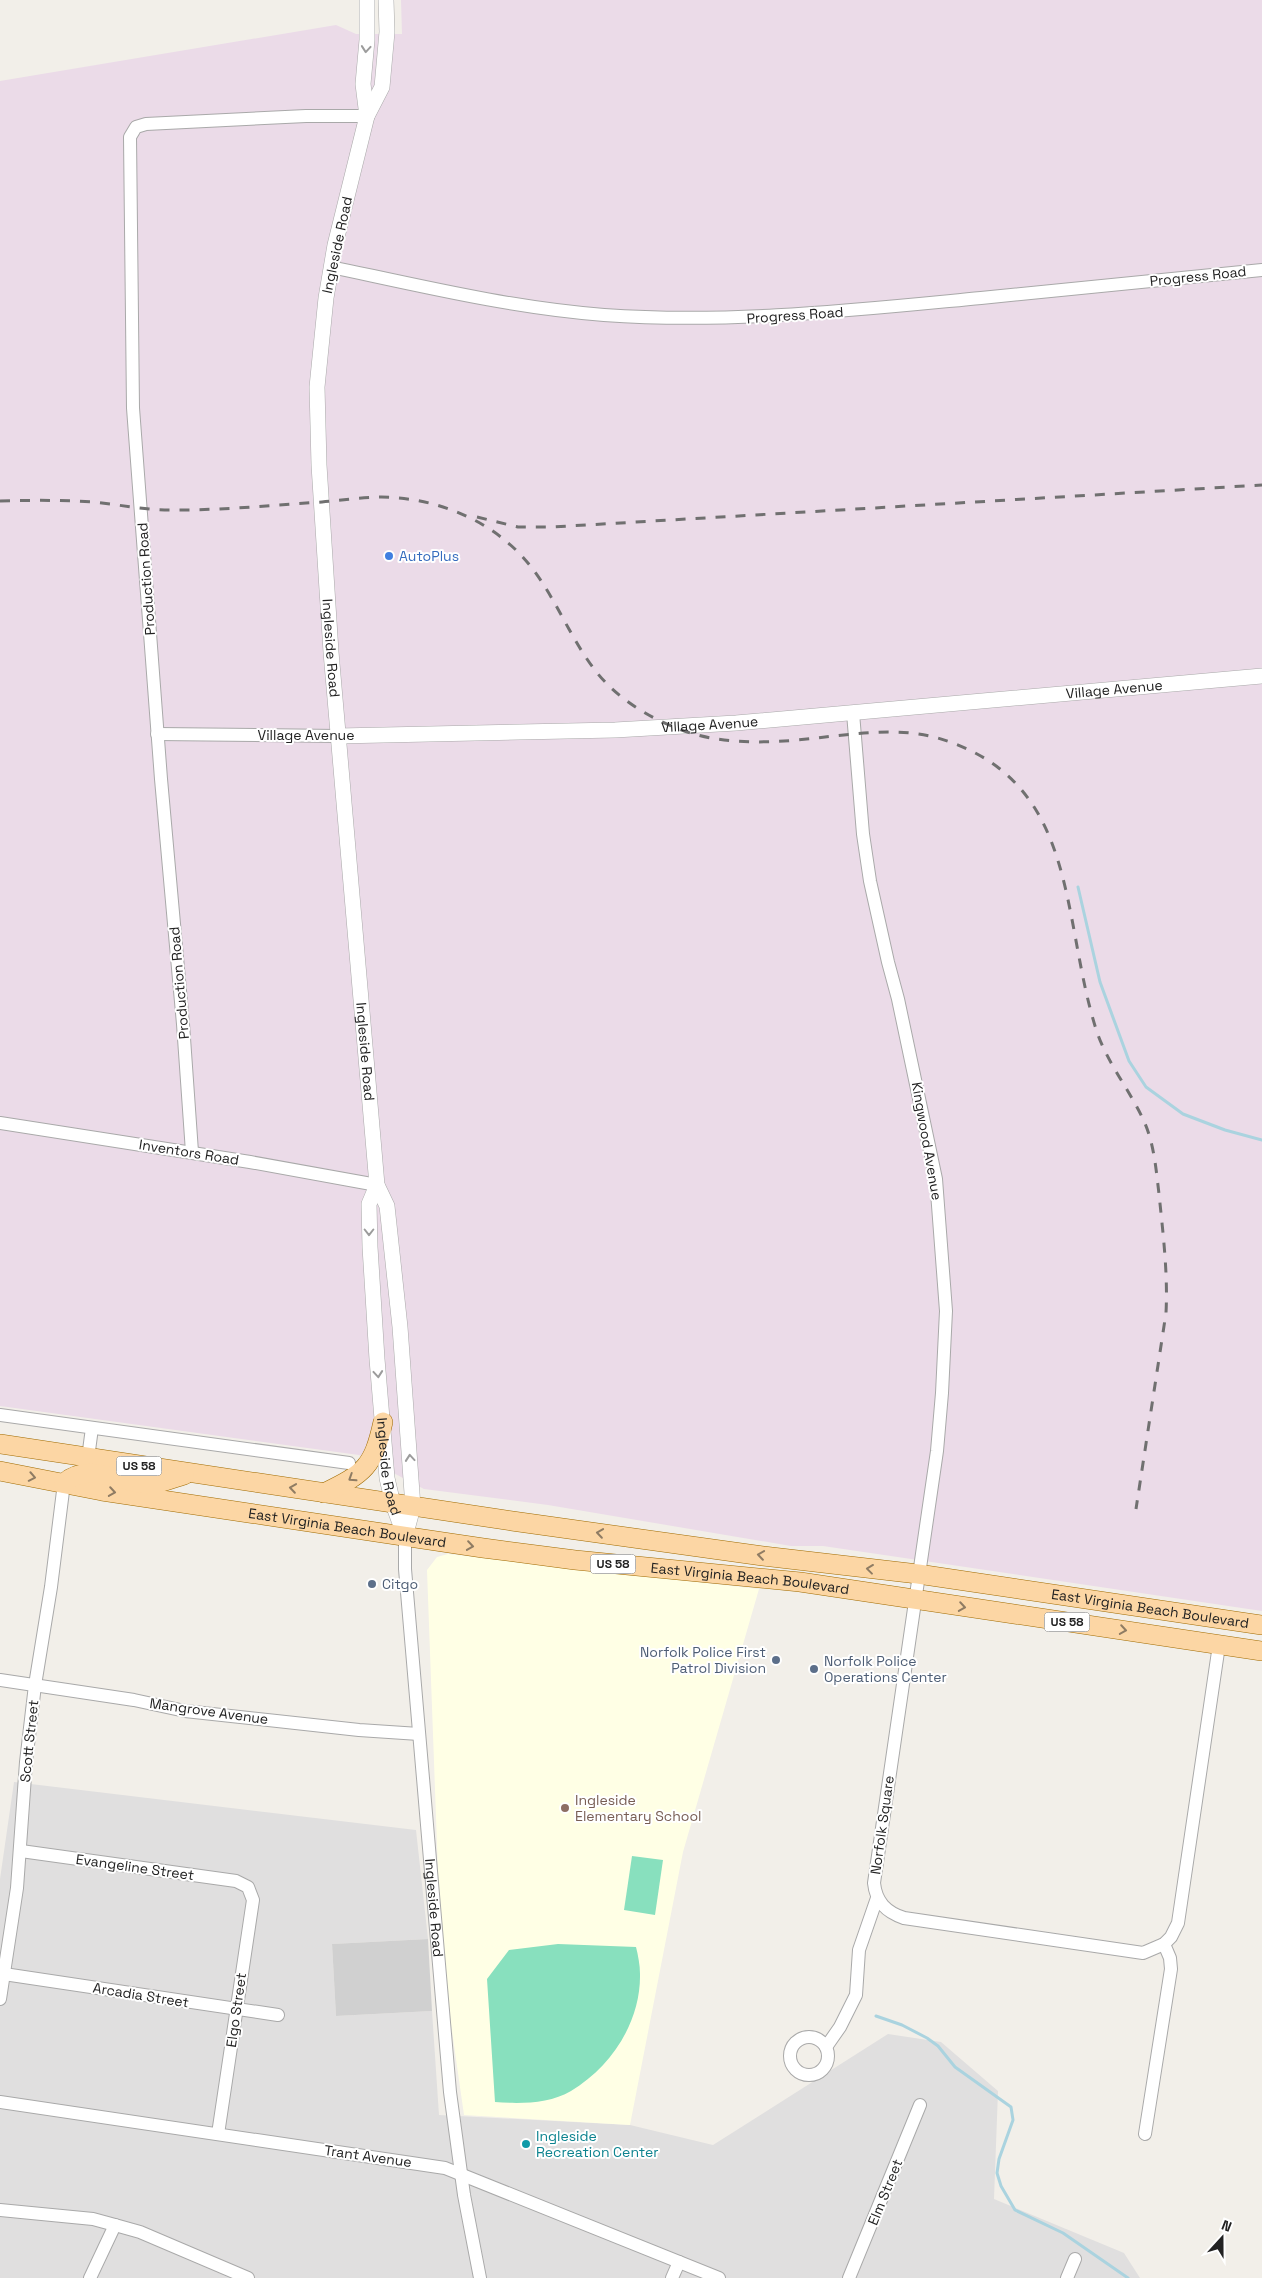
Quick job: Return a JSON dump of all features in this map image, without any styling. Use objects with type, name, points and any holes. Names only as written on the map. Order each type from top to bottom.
[{"type":"main road","points":[[324,1493],[353,1478],[371,1462],[378,1449],[383,1422]]},
{"type":"main road","name":"East Virginia Beach Boulevard","points":[[0,1444],[393,1504],[772,1557],[918,1574],[1262,1625]]},
{"type":"main road","points":[[39,1451],[57,1471],[64,1483],[71,1477],[86,1472],[149,1484],[190,1473]]},
{"type":"main road","name":"East Virginia Beach Boulevard","points":[[0,1471],[102,1491],[405,1537],[575,1560],[800,1582],[1262,1651]]},
{"type":"street","name":"Ingleside Road","points":[[367,0],[367,40],[363,84],[367,116]]},
{"type":"street","name":"Ingleside Road","points":[[386,0],[387,32],[382,87],[367,116],[344,202],[331,267],[319,350],[318,405],[322,520],[338,736],[377,1185],[387,1206],[400,1327],[414,1506],[405,1537],[405,1569],[450,2092],[460,2173],[480,2278]]},
{"type":"street","name":"Production Road","points":[[192,1152],[183,1024],[157,734],[133,408],[130,137],[132,132],[140,125],[367,116]]},
{"type":"street","name":"Progress Road","points":[[331,267],[495,302],[561,311],[619,316],[721,318],[829,313],[1262,270]]},
{"type":"street","name":"Village Avenue","points":[[157,734],[338,736],[615,730],[736,723],[1262,676]]},
{"type":"street","name":"Kingwood Avenue","points":[[853,713],[863,834],[870,881],[879,927],[898,999],[936,1179],[942,1242],[946,1311],[942,1393],[937,1451],[918,1574]]},
{"type":"street","name":"Inventors Road","points":[[0,1123],[192,1152],[377,1185]]},
{"type":"street","name":"Ingleside Road","points":[[377,1185],[369,1204],[370,1247],[387,1478],[393,1504],[405,1537]]},
{"type":"street","points":[[0,1415],[349,1463]]},
{"type":"street","points":[[88,1458],[92,1428]]},
{"type":"street","name":"Scott Street","points":[[0,1999],[20,1851],[26,1762],[35,1685],[51,1587],[64,1483]]},
{"type":"street","name":"Norfolk Square","points":[[877,1898],[874,1883],[918,1574]]},
{"type":"street","points":[[826,2047],[840,2027],[856,1995],[858,1984],[858,1950],[877,1898],[889,1912],[904,1918],[1143,1953],[1164,1944],[1171,1937],[1178,1923],[1219,1645]]},
{"type":"street","name":"Mangrove Avenue","points":[[0,1680],[186,1711],[359,1730],[419,1734]]},
{"type":"street","name":"Evangeline Street","points":[[20,1851],[236,1881],[248,1887]]},
{"type":"street","name":"Elgo Street","points":[[218,2134],[254,1900],[248,1887]]},
{"type":"street","points":[[1145,2134],[1170,1969],[1170,1958],[1164,1944]]},
{"type":"street","name":"Arcadia Street","points":[[4,1974],[278,2015]]},
{"type":"street","name":"Trant Avenue","points":[[0,2102],[445,2168],[718,2278]]},
{"type":"street","name":"Elm Street","points":[[849,2278],[920,2105]]},
{"type":"street","points":[[0,2210],[93,2219],[115,2225],[140,2232],[248,2278]]},
{"type":"street","points":[[90,2278],[115,2225]]},
{"type":"street","points":[[1067,2278],[1075,2259]]},
{"type":"street","points":[[672,2278],[679,2262]]},
{"type":"shaded area","points":[[401,0],[1262,0],[1262,1611],[823,1546],[791,1546],[548,1505],[424,1489],[359,1455],[0,1406],[0,81],[336,25],[356,34],[402,34]]},
{"type":"shaded area","name":"Ingleside Elementary School","points":[[448,1554],[759,1589],[683,1852],[630,2125],[464,2115],[441,1954],[427,1570],[437,1557]]},
{"type":"shaded area","points":[[14,1782],[416,1830],[428,1939],[332,1944],[336,2016],[432,2011],[439,2115],[630,2125],[713,2145],[888,2034],[941,2042],[998,2091],[994,2199],[1124,2253],[1140,2278],[0,2278],[0,1879]]},
{"type":"shaded area","points":[[428,1939],[432,2011],[336,2016],[332,1944]]},
{"type":"green space","points":[[632,1856],[663,1860],[655,1915],[624,1910]]},
{"type":"green space","points":[[558,1944],[636,1947],[640,1971],[639,1992],[629,2026],[611,2056],[599,2069],[571,2091],[544,2101],[524,2103],[495,2102],[487,1979],[509,1950]]},
{"type":"waterway","points":[[1078,887],[1100,982],[1129,1061],[1146,1087],[1183,1114],[1225,1130],[1262,1140]]},
{"type":"waterway","points":[[876,2016],[902,2025],[927,2038],[938,2046],[955,2067],[1011,2107],[1013,2120],[999,2159],[997,2173],[1001,2186],[1015,2210],[1063,2233],[1128,2278]]},
{"type":"railway","points":[[477,517],[518,527],[552,527],[1262,485]]},
{"type":"railway","points":[[0,501],[81,501],[146,509],[178,510],[389,497],[413,500],[442,507],[483,525],[496,533],[522,556],[546,588],[575,641],[598,674],[623,698],[663,723],[710,738],[748,742],[787,741],[879,732],[920,734],[934,737],[981,756],[1016,783],[1040,817],[1056,855],[1096,1029],[1112,1064],[1143,1119],[1150,1137],[1154,1156],[1165,1253],[1166,1313],[1136,1509]]},
{"type":"place","name":"AutoPlus","points":[[389,556]]},
{"type":"place","name":"Citgo","points":[[372,1584]]},
{"type":"place","name":"Norfolk Police First Patrol Division","points":[[776,1660]]},
{"type":"place","name":"Norfolk Police Operations Center","points":[[814,1669]]},
{"type":"place","name":"Ingleside Elementary School","points":[[565,1808]]},
{"type":"place","name":"Ingleside Recreation Center","points":[[526,2144]]}]
